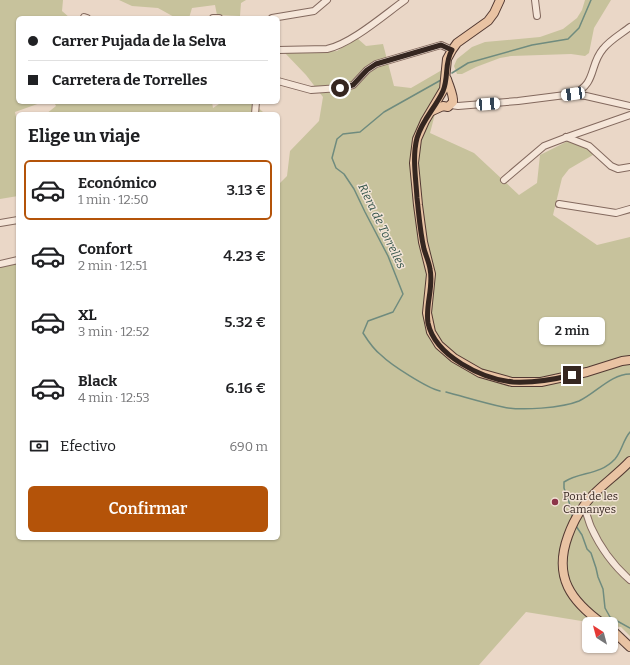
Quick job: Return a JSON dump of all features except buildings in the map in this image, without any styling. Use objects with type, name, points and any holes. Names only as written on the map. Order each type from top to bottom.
[{"type":"main road","points":[[500,0],[494,13],[488,21],[457,43],[452,50],[447,59],[446,77],[440,96],[425,121],[417,139],[414,163],[421,233],[431,274],[427,305],[428,323],[438,345],[454,358],[480,373],[512,382],[541,382],[630,360]]},
{"type":"main road","points":[[432,111],[447,106],[454,99],[446,77]]},
{"type":"main road","points":[[440,96],[446,92],[451,94]]},
{"type":"main road","points":[[440,96],[440,103],[447,106]]},
{"type":"main road","points":[[594,617],[576,601],[571,594],[564,577],[562,566],[563,554],[572,527],[583,506],[630,461]]},
{"type":"main road","points":[[618,636],[630,647]]},
{"type":"street","points":[[280,17],[314,11],[327,0]]},
{"type":"street","points":[[280,50],[328,49],[335,47],[346,42],[405,0]]},
{"type":"street","points":[[535,0],[537,16]]},
{"type":"street","points":[[447,106],[518,102],[579,92],[587,85],[597,58],[603,49],[630,27]]},
{"type":"street","points":[[280,82],[311,90],[340,88],[353,85],[367,70],[376,64],[441,45],[452,50]]},
{"type":"street","points":[[573,94],[630,106]]},
{"type":"street","points":[[504,180],[544,146],[630,115]]},
{"type":"street","points":[[566,137],[589,146],[611,166],[618,169],[630,167]]},
{"type":"street","points":[[560,204],[616,213],[630,209]]},
{"type":"street","points":[[0,223],[16,220]]},
{"type":"street","points":[[0,264],[16,260]]},
{"type":"street","points":[[583,506],[591,526],[607,554],[630,580]]},
{"type":"shaded area","points":[[0,0],[63,0],[62,11],[68,16],[16,16],[16,104],[37,104],[15,112],[16,196],[0,199]]},
{"type":"shaded area","points":[[119,0],[246,0],[241,3],[240,16],[217,15],[215,5],[192,8],[190,16],[172,16],[158,8],[132,6]]},
{"type":"shaded area","points":[[585,0],[611,0],[594,28],[589,53],[585,56],[571,54],[511,56],[500,58],[462,74],[457,74],[454,66],[457,59],[472,47],[485,42],[540,37],[563,29],[577,18],[582,10]]},
{"type":"shaded area","points":[[357,38],[366,46],[383,44],[394,86],[411,88],[442,70],[435,114],[430,133],[474,153],[519,195],[537,183],[540,155],[572,139],[598,152],[569,169],[562,178],[553,215],[597,245],[630,237],[630,636],[621,627],[618,627],[618,617],[582,617],[582,621],[526,612],[479,665],[0,665],[0,266],[16,262],[16,540],[280,540],[280,183],[287,176],[290,151],[319,121],[323,97],[306,75],[285,53],[337,51]]},
{"type":"shaded area","points":[[55,104],[212,104],[213,108],[219,104],[254,104],[263,112],[48,112],[56,106]]},
{"type":"waterway","name":"Riera de Torrelles","points":[[452,73],[468,63],[532,45],[568,39],[579,28],[591,0]]},
{"type":"waterway","name":"Riera de Torrelles","points":[[440,391],[409,376],[386,359],[376,350],[363,333],[368,321],[393,312],[403,294],[388,256],[354,189],[344,174],[336,168],[332,158],[337,139],[343,134],[360,132],[384,112],[441,80]]},
{"type":"waterway","name":"Riera de Torrelles","points":[[446,392],[503,407],[520,409],[541,408],[579,401],[610,380],[630,374]]},
{"type":"waterway","name":"Riera de Torrelles","points":[[573,519],[564,488],[564,482],[577,476],[596,471],[609,464],[619,453],[630,432]]},
{"type":"waterway","name":"Riera de Torrelles","points":[[576,526],[582,535],[587,549],[591,553],[603,589],[605,608],[610,617],[630,628]]},
{"type":"place","name":"Pont de les Camanyes","points":[[555,502]]},
{"type":"route","points":[[340,88],[353,85],[367,70],[376,64],[441,45],[452,50],[447,59],[444,89],[420,130],[417,139],[414,163],[421,233],[431,274],[427,305],[428,323],[431,332],[438,345],[449,355],[485,375],[512,382],[541,382],[572,375]]}]
